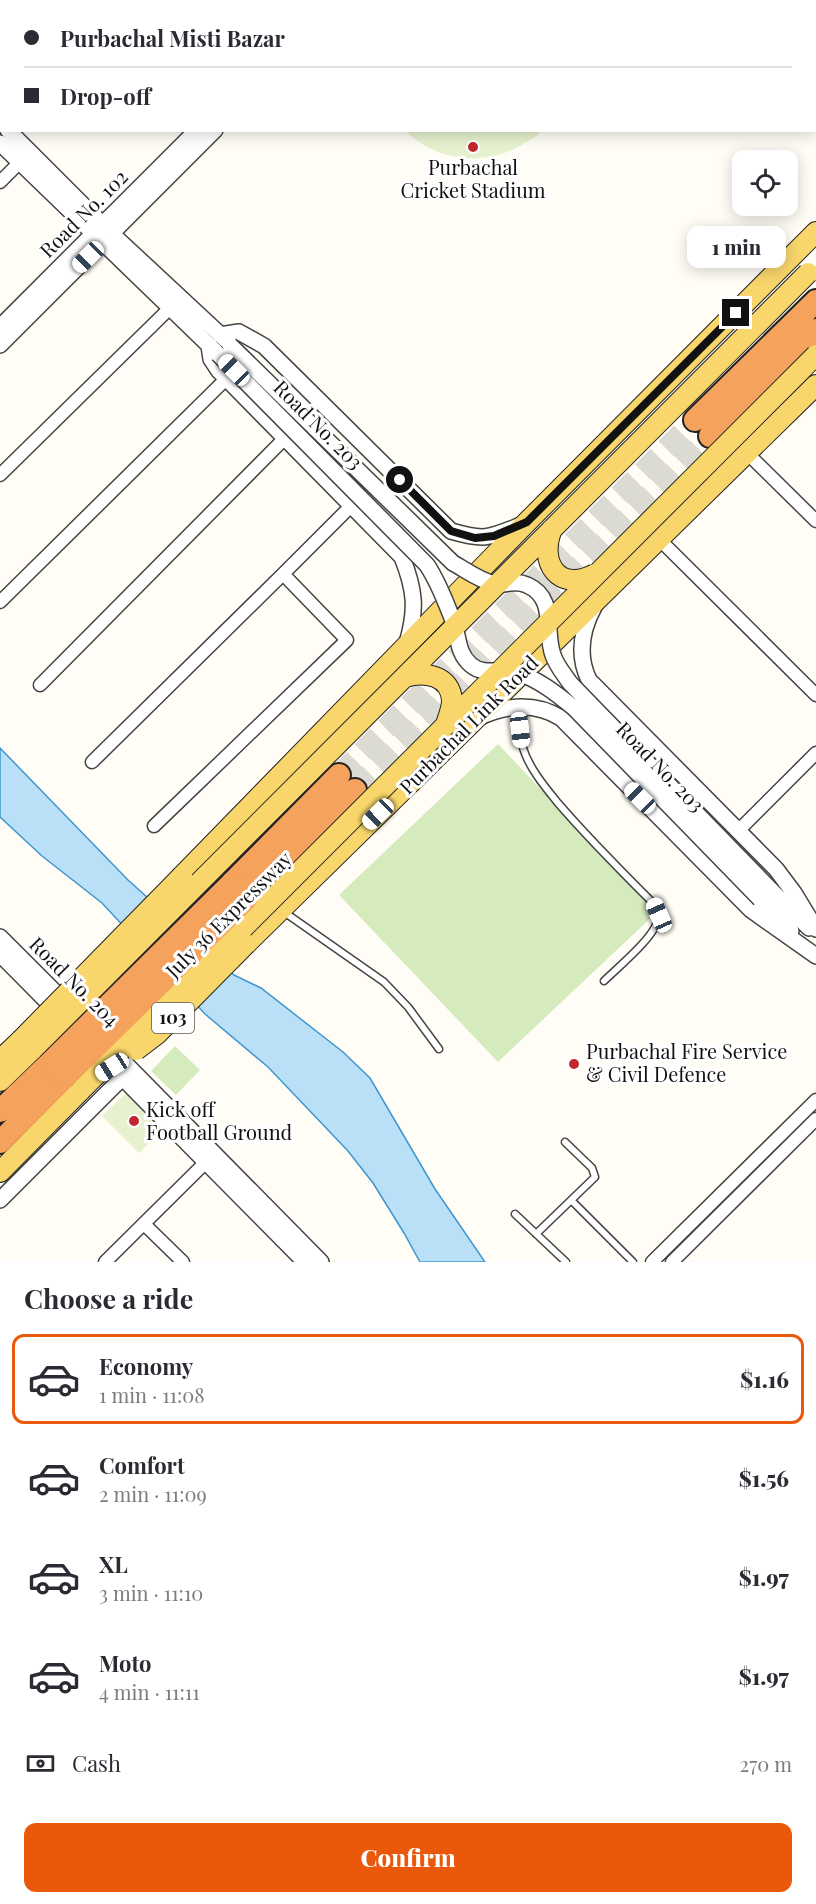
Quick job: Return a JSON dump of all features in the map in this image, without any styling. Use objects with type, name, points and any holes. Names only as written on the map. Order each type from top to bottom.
[{"type":"highway","points":[[816,301],[703,428],[816,330]]},
{"type":"highway","name":"July 36 Expressway","points":[[0,1111],[56,1067],[238,892],[347,782]]},
{"type":"highway","name":"July 36 Expressway","points":[[0,1142],[56,1067]]},
{"type":"main road","points":[[56,1067],[182,876],[527,522],[816,232]]},
{"type":"main road","points":[[56,1067],[405,677],[812,269]]},
{"type":"main road","points":[[0,1081],[56,1067],[446,725],[816,355]]},
{"type":"main road","name":"Purbachal Link Road","points":[[0,1172],[56,1067],[157,1034],[281,909],[816,385]]},
{"type":"main road","points":[[552,530],[546,552],[547,559],[558,575],[568,581],[577,581],[598,573]]},
{"type":"main road","points":[[405,677],[417,673],[430,674],[448,688],[452,700],[446,725]]},
{"type":"main road","points":[[0,1060],[56,1067]]},
{"type":"street","points":[[10,132],[103,234]]},
{"type":"street","name":"Road No. 102","points":[[0,345],[197,134]]},
{"type":"street","name":"Road No. 203","points":[[0,143],[103,234],[453,564],[496,585],[514,582],[527,585],[537,592],[548,610],[552,653],[570,683],[766,895]]},
{"type":"street","points":[[0,182],[20,162]]},
{"type":"street","name":"Road No. 102","points":[[0,327],[103,234]]},
{"type":"street","name":"Road No. 203","points":[[103,234],[170,308],[219,345],[427,565],[440,587],[455,626],[459,648],[470,664],[489,672],[500,670],[516,673],[558,694],[766,895],[816,936]]},
{"type":"street","points":[[0,475],[170,308]]},
{"type":"street","name":"Road No. 203","points":[[219,345],[239,332],[264,346],[451,531],[475,538],[494,536],[527,522]]},
{"type":"street","points":[[219,345],[211,359],[226,379],[402,557],[410,577],[415,607],[413,624],[406,646]]},
{"type":"street","points":[[0,602],[226,379]]},
{"type":"street","points":[[40,685],[285,438]]},
{"type":"street","points":[[747,453],[816,521]]},
{"type":"street","points":[[92,762],[352,505]]},
{"type":"street","points":[[659,538],[816,695]]},
{"type":"street","points":[[154,826],[347,640],[283,574]]},
{"type":"street","name":"Road No. 203","points":[[600,596],[583,633],[582,664],[589,680],[776,869],[780,908],[816,956]]},
{"type":"street","name":"Road No. 203","points":[[475,719],[493,711],[525,706],[539,708],[561,718],[751,910],[780,908],[816,929]]},
{"type":"street","points":[[738,831],[816,753]]},
{"type":"street","name":"Road No. 204","points":[[0,937],[210,1158],[305,1262]]},
{"type":"street","name":"Road No. 204","points":[[0,954],[127,1073]]},
{"type":"street","points":[[0,1200],[127,1073]]},
{"type":"street","points":[[652,1262],[816,1100]]},
{"type":"street","points":[[672,1262],[816,1119]]},
{"type":"street","points":[[105,1262],[210,1158]]},
{"type":"street","name":"Road No. 204","points":[[210,1158],[321,1262]]},
{"type":"street","points":[[144,1224],[183,1262]]},
{"type":"lane","points":[[525,706],[520,730],[522,748],[538,777],[572,819],[654,904],[659,915],[657,926],[649,937],[604,981]]},
{"type":"lane","points":[[281,909],[384,982],[408,1007],[439,1049]]},
{"type":"lane","points":[[536,1234],[594,1179],[595,1173],[565,1142]]},
{"type":"lane","points":[[572,1201],[633,1262]]},
{"type":"lane","points":[[515,1214],[566,1262]]},
{"type":"green space","name":"Purbachal Cricket Stadium","points":[[406,132],[541,132],[508,152],[477,158],[446,155],[418,141]]},
{"type":"green space","points":[[498,744],[657,912],[498,1062],[339,895]]},
{"type":"green space","points":[[175,1046],[200,1070],[176,1095],[151,1071]]},
{"type":"green space","name":"Kick off Football Ground","points":[[129,1090],[165,1127],[139,1153],[102,1116]]},
{"type":"water","points":[[0,748],[128,880],[234,975],[261,988],[343,1052],[370,1078],[435,1189],[485,1262],[420,1262],[373,1183],[348,1151],[268,1067],[205,1014],[102,903],[42,856],[0,817]]},
{"type":"tunnel","points":[[339,775],[695,420]]},
{"type":"tunnel","points":[[355,790],[710,436]]},
{"type":"place","name":"Purbachal Cricket Stadium","points":[[473,147]]},
{"type":"place","name":"Purbachal Fire Service & Civil Defence","points":[[574,1064]]},
{"type":"place","name":"Kick off Football Ground","points":[[134,1121]]},
{"type":"route","points":[[400,480],[451,531],[475,538],[494,536],[527,522],[736,313]]}]
